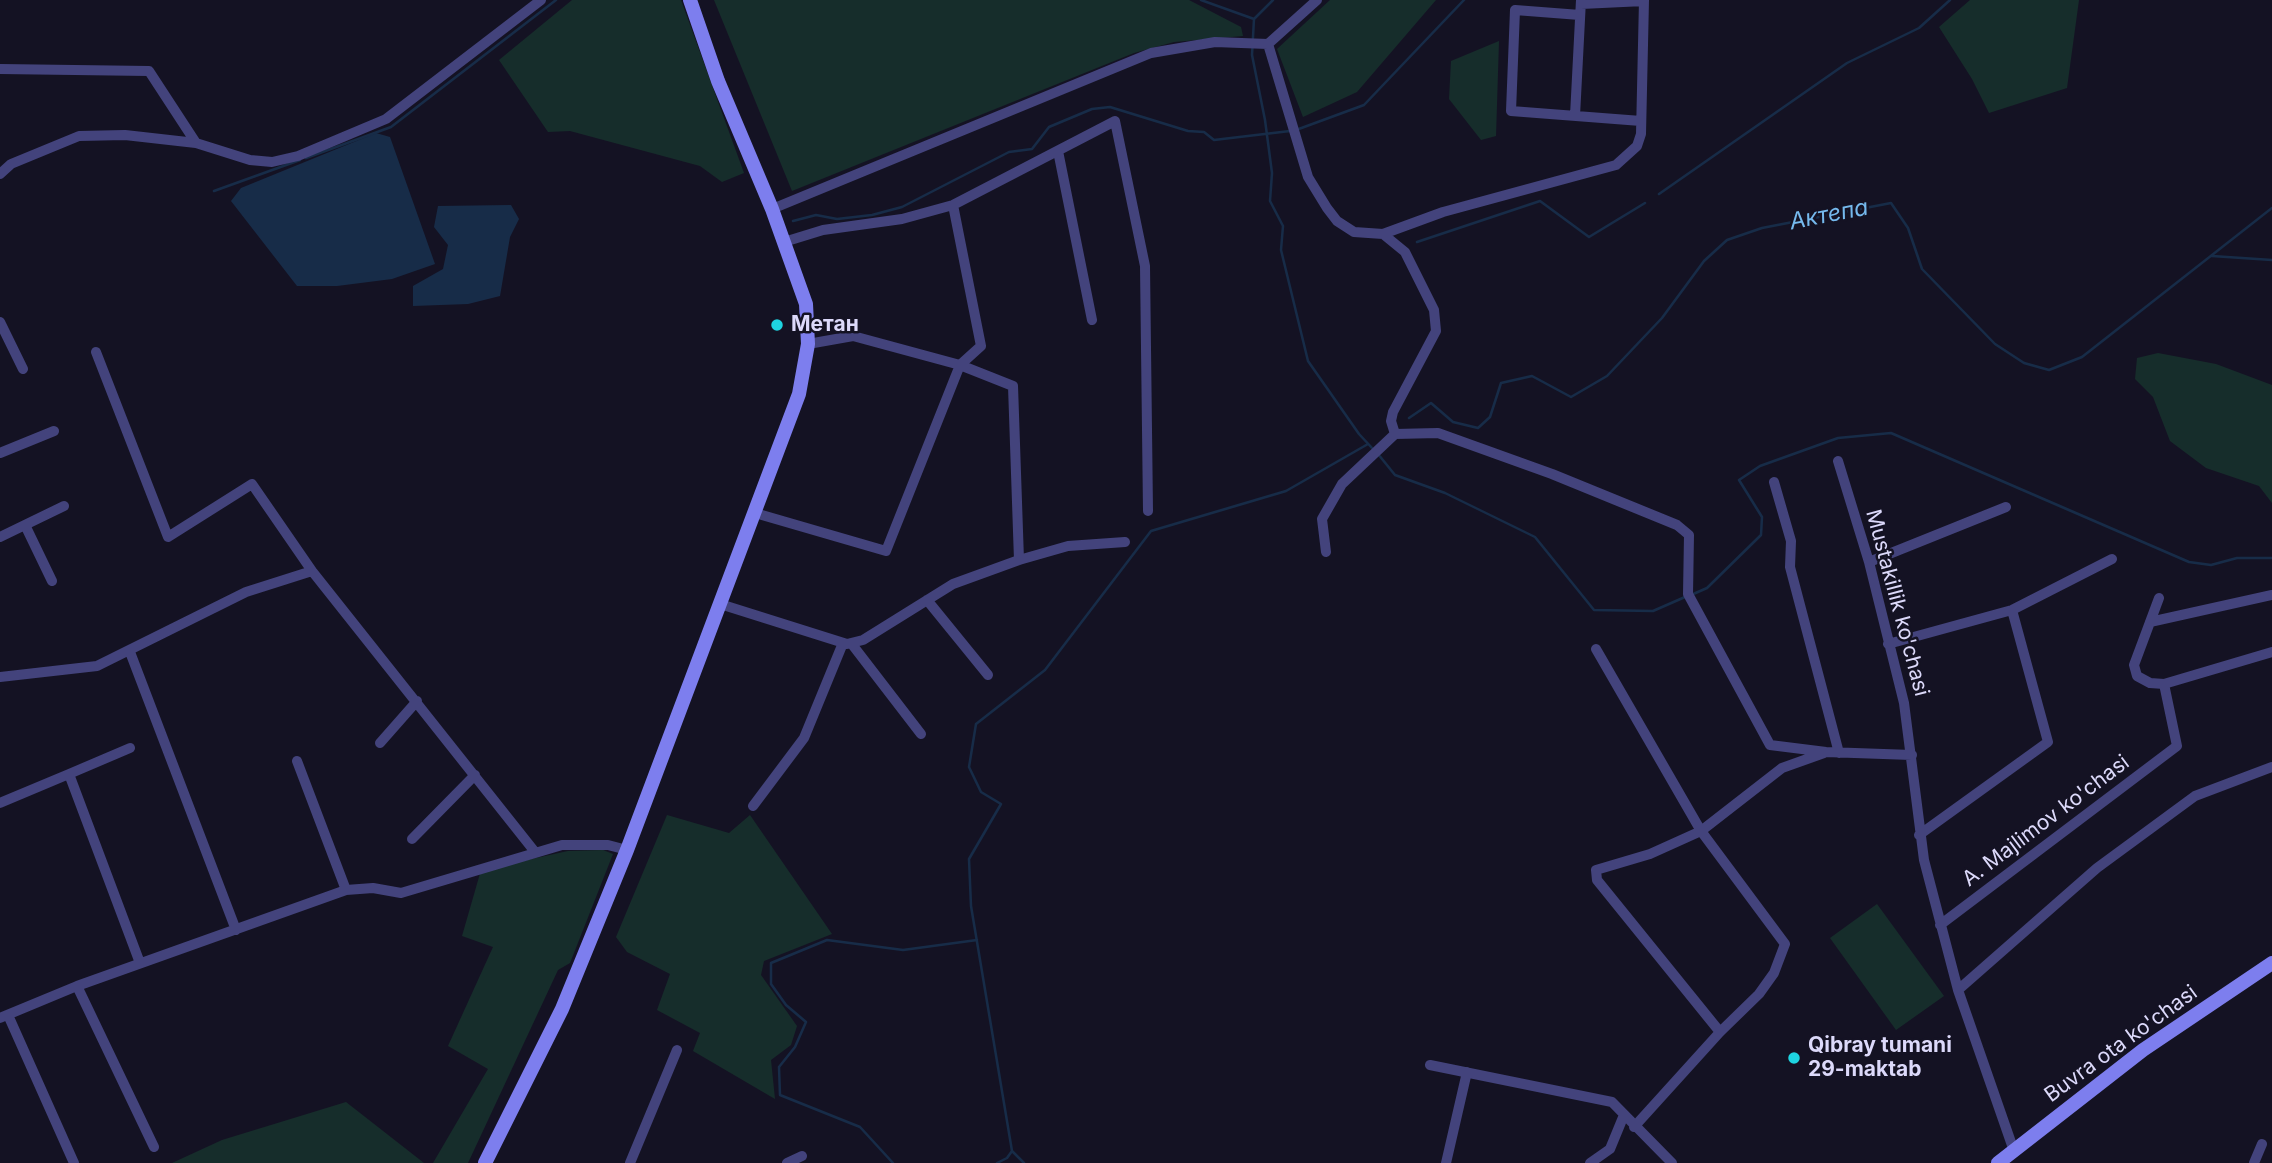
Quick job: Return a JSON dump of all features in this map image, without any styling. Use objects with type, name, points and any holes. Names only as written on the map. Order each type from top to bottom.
[{"type":"main road","points":[[485,1163],[562,1009],[627,850],[799,394],[808,344],[806,304],[772,209],[718,81],[690,0]]},
{"type":"main road","name":"Buvra ota ko'chasi","points":[[1998,1163],[2143,1050],[2272,963]]},
{"type":"street","points":[[0,174],[11,164],[79,136],[125,135],[196,143],[250,160],[272,162],[298,156],[386,118],[541,0]]},
{"type":"street","points":[[772,209],[1151,53],[1215,42],[1268,44],[1317,0]]},
{"type":"street","points":[[1268,44],[1308,177],[1326,208],[1337,221],[1354,232],[1383,234],[1443,212],[1616,165],[1637,146],[1641,121],[1644,0],[1515,10],[1511,111],[1641,121]]},
{"type":"street","points":[[1575,116],[1581,6]]},
{"type":"street","points":[[0,69],[149,71],[196,143]]},
{"type":"street","points":[[784,242],[823,230],[902,219],[953,205],[1115,121],[1145,266],[1148,511]]},
{"type":"street","points":[[1058,151],[1092,320]]},
{"type":"street","points":[[755,513],[886,551],[960,365],[981,346],[953,205]]},
{"type":"street","points":[[1383,234],[1405,252],[1434,310],[1436,331],[1393,412],[1391,421],[1395,434]]},
{"type":"street","points":[[0,322],[23,369]]},
{"type":"street","points":[[808,344],[853,336],[960,365],[1013,386],[1018,560]]},
{"type":"street","points":[[96,352],[169,537],[252,484],[312,571],[536,852]]},
{"type":"street","points":[[0,453],[54,431]]},
{"type":"street","points":[[1326,552],[1322,519],[1342,484],[1395,434],[1438,433],[1552,474],[1677,525],[1689,535],[1688,594],[1770,745],[1839,753],[1912,755]]},
{"type":"street","name":"Mustakillik ko'chasi","points":[[1838,461],[1869,562],[1904,703],[1919,835],[1940,925]]},
{"type":"street","points":[[1774,482],[1791,541],[1790,567],[1839,753]]},
{"type":"street","points":[[0,537],[64,506]]},
{"type":"street","points":[[1869,562],[2006,507]]},
{"type":"street","points":[[25,525],[52,581]]},
{"type":"street","points":[[720,604],[847,643],[863,640],[953,584],[1018,560],[1068,546],[1125,542]]},
{"type":"street","points":[[1888,644],[2012,610],[2112,559]]},
{"type":"street","points":[[0,677],[97,666],[246,593],[312,571]]},
{"type":"street","points":[[2150,622],[2272,595]]},
{"type":"street","points":[[2159,598],[2134,665],[2137,676],[2164,684],[2272,652]]},
{"type":"street","points":[[927,600],[988,676]]},
{"type":"street","points":[[1919,835],[2048,743],[2012,610]]},
{"type":"street","points":[[847,643],[921,734]]},
{"type":"street","points":[[752,806],[804,738],[847,643]]},
{"type":"street","points":[[1596,649],[1701,831],[1785,944],[1774,973],[1759,994],[1720,1032],[1634,1127]]},
{"type":"street","points":[[130,652],[236,930]]},
{"type":"street","name":"A. Majlimov ko'chasi","points":[[1940,925],[2177,746],[2164,684]]},
{"type":"street","points":[[380,743],[417,701]]},
{"type":"street","points":[[0,803],[130,748]]},
{"type":"street","points":[[1720,1032],[1597,880],[1596,870],[1650,854],[1701,831],[1782,768],[1826,752]]},
{"type":"street","points":[[297,761],[346,890]]},
{"type":"street","points":[[1958,990],[2097,868],[2195,796],[2272,767]]},
{"type":"street","points":[[69,774],[140,963]]},
{"type":"street","points":[[412,839],[475,775]]},
{"type":"street","points":[[74,1163],[4,1016],[77,986],[346,890],[373,888],[401,893],[562,845],[608,845],[627,850]]},
{"type":"street","points":[[1940,925],[1958,990],[2014,1152]]},
{"type":"street","points":[[77,986],[153,1147]]},
{"type":"street","points":[[630,1163],[677,1050]]},
{"type":"street","points":[[1430,1065],[1612,1102],[1672,1163]]},
{"type":"street","points":[[1446,1163],[1467,1072]]},
{"type":"street","points":[[1590,1163],[1609,1149],[1624,1115]]},
{"type":"street","points":[[2255,1163],[2262,1144]]},
{"type":"street","points":[[787,1163],[802,1156]]},
{"type":"green space","points":[[572,0],[681,0],[744,173],[722,182],[700,166],[570,131],[548,132],[499,60]]},
{"type":"green space","points":[[714,0],[1189,0],[1241,27],[1243,36],[1174,42],[1134,53],[792,191]]},
{"type":"green space","points":[[1330,0],[1436,0],[1357,92],[1303,117],[1277,49]]},
{"type":"green space","points":[[1970,0],[2079,0],[2067,88],[1989,113],[1972,79],[1939,27]]},
{"type":"green space","points":[[1499,41],[1496,136],[1481,140],[1449,99],[1451,61]]},
{"type":"green space","points":[[2158,353],[2216,364],[2272,385],[2272,503],[2259,486],[2206,468],[2170,441],[2153,397],[2135,379],[2137,358]]},
{"type":"green space","points":[[667,815],[729,833],[750,815],[832,934],[764,961],[761,975],[797,1026],[791,1045],[771,1060],[775,1099],[693,1051],[700,1033],[657,1010],[670,974],[627,952],[616,937]]},
{"type":"green space","points":[[603,850],[613,854],[570,963],[558,970],[468,1163],[433,1163],[488,1069],[448,1046],[493,947],[462,936],[481,870],[568,851]]},
{"type":"green space","points":[[1877,904],[1944,996],[1896,1030],[1830,938]]},
{"type":"green space","points":[[346,1102],[424,1163],[172,1163],[222,1140]]},
{"type":"water","points":[[376,133],[390,137],[435,264],[392,279],[337,286],[297,286],[231,201],[241,188]]},
{"type":"water","points":[[511,205],[519,219],[510,237],[500,296],[468,304],[413,306],[413,286],[443,269],[448,245],[434,227],[438,206]]},
{"type":"waterway","points":[[306,158],[391,127],[556,0]]},
{"type":"waterway","points":[[1201,0],[1254,19],[1273,0]]},
{"type":"waterway","points":[[1296,130],[1364,105],[1464,0]]},
{"type":"waterway","points":[[1659,194],[1847,63],[1919,28],[1950,0]]},
{"type":"waterway","points":[[1254,19],[1252,55],[1272,173],[1270,201],[1283,226],[1281,250],[1308,361],[1359,434],[1373,449]]},
{"type":"waterway","points":[[793,221],[816,215],[837,219],[872,215],[902,207],[1009,152],[1032,149],[1049,127],[1092,109],[1110,107],[1188,131],[1204,132],[1214,140],[1290,131]]},
{"type":"waterway","points":[[214,191],[300,160]]},
{"type":"waterway","points":[[1417,242],[1540,201],[1589,237],[1645,203]]},
{"type":"waterway","name":"Актепа","points":[[1409,418],[1431,403],[1453,422],[1478,428],[1490,417],[1501,383],[1532,376],[1571,397],[1607,376],[1662,318],[1704,261],[1727,240],[1762,228],[1891,203],[1908,228],[1922,269],[1995,344],[2024,363],[2049,370],[2082,357],[2272,208]]},
{"type":"waterway","points":[[2212,256],[2272,260]]},
{"type":"waterway","points":[[1691,595],[1707,588],[1761,535],[1762,517],[1739,480],[1760,466],[1838,438],[1891,433],[2189,562],[2211,565],[2237,558],[2272,558]]},
{"type":"waterway","points":[[1024,1163],[1012,1151],[971,906],[969,859],[1001,804],[981,792],[969,767],[976,724],[1045,670],[1151,531],[1286,491],[1368,444]]},
{"type":"waterway","points":[[1378,454],[1395,475],[1445,493],[1535,537],[1594,610],[1653,611],[1685,597]]},
{"type":"waterway","points":[[893,1163],[860,1127],[780,1095],[779,1067],[795,1047],[806,1022],[786,1005],[771,984],[771,963],[827,940],[903,950],[977,940]]},
{"type":"waterway","points":[[997,1163],[1007,1158],[1012,1151]]},
{"type":"place","name":"Метан","points":[[777,325]]},
{"type":"place","name":"Qibray tumani 29-maktab","points":[[1794,1058]]}]
